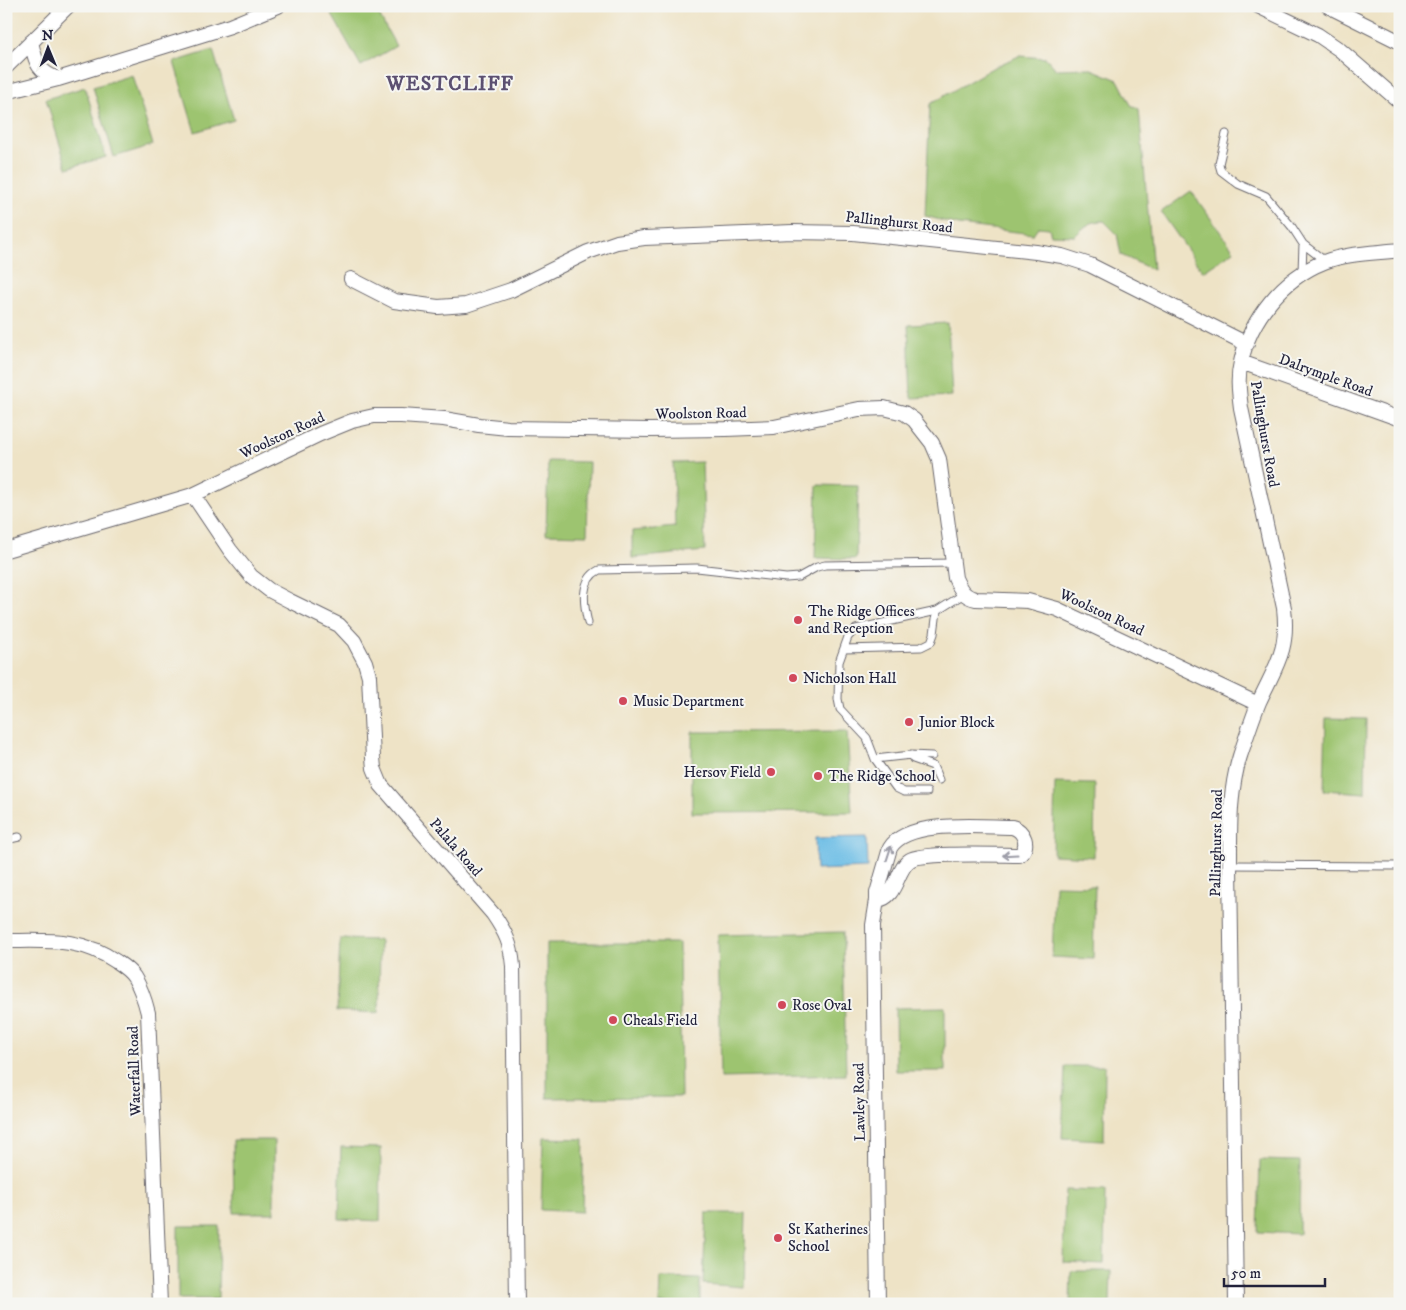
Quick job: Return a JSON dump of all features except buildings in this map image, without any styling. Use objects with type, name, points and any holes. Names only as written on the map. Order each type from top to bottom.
[{"type":"street","points":[[6,67],[68,6]]},
{"type":"street","points":[[6,92],[58,79],[230,26],[278,6]]},
{"type":"street","points":[[1258,6],[1318,35],[1340,50],[1400,102]]},
{"type":"street","points":[[1328,6],[1400,42]]},
{"type":"street","points":[[31,42],[36,63],[40,69],[58,79]]},
{"type":"street","name":"Pallinghurst Road","points":[[351,279],[394,301],[438,307],[466,305],[511,290],[588,252],[617,242],[644,238],[836,232],[1036,252],[1071,258],[1090,265],[1247,344],[1241,362],[1238,390],[1284,608],[1286,626],[1285,642],[1280,658],[1258,704],[1240,756],[1233,780],[1231,802],[1230,865],[1236,1304]]},
{"type":"street","points":[[1247,344],[1259,318],[1267,307],[1302,272],[1324,261],[1400,250]]},
{"type":"street","name":"Dalrymple Road","points":[[1241,362],[1400,419]]},
{"type":"street","name":"Woolston Road","points":[[6,550],[193,494],[320,434],[352,421],[374,416],[444,419],[508,428],[726,429],[774,427],[859,410],[884,408],[904,413],[914,420],[932,443],[939,459],[953,563],[956,578],[964,594],[976,599],[1028,601],[1057,609],[1258,704]]},
{"type":"street","name":"Palala Road","points":[[193,494],[230,550],[251,576],[283,598],[338,625],[354,641],[365,662],[368,676],[374,768],[381,785],[493,914],[505,931],[513,966],[517,1304]]},
{"type":"street","name":"Lawley Road","points":[[877,900],[885,898],[897,881],[906,863],[912,858],[937,855],[1019,854],[1023,852],[1025,847],[1023,835],[1017,828],[1012,827],[940,827],[916,830],[905,834],[893,842],[890,848],[877,893],[873,925],[878,1304]]},
{"type":"street","name":"Waterfall Road","points":[[6,941],[62,941],[91,947],[108,955],[124,966],[133,977],[144,998],[148,1013],[160,1304]]},
{"type":"lane","points":[[1226,134],[1219,164],[1220,171],[1238,184],[1266,196],[1292,227],[1303,244],[1324,261]]},
{"type":"lane","points":[[1302,272],[1303,244]]},
{"type":"lane","points":[[588,624],[584,591],[591,577],[599,570],[696,568],[786,578],[798,577],[817,566],[824,565],[953,563]]},
{"type":"lane","points":[[927,792],[900,791],[892,784],[875,760],[867,738],[842,713],[838,705],[839,662],[848,637],[856,629],[937,611],[964,594]]},
{"type":"lane","points":[[844,649],[921,647],[931,642],[937,611]]},
{"type":"lane","points":[[875,760],[911,755],[932,756]]},
{"type":"lane","points":[[911,755],[913,760],[933,766],[940,780]]},
{"type":"lane","points":[[6,840],[19,837]]},
{"type":"lane","points":[[1230,865],[1400,866]]},
{"type":"green space","points":[[327,6],[374,6],[396,46],[361,66]]},
{"type":"green space","points":[[213,50],[234,120],[195,132],[174,62]]},
{"type":"green space","points":[[1019,56],[1046,58],[1056,69],[1089,68],[1118,80],[1131,105],[1139,109],[1153,270],[1121,255],[1117,234],[1104,221],[1088,225],[1075,236],[1051,235],[1049,228],[1038,227],[1033,234],[959,225],[925,216],[930,104],[994,67]]},
{"type":"green space","points":[[132,75],[153,145],[114,157],[93,87]]},
{"type":"green space","points":[[85,87],[106,157],[67,168],[46,99]]},
{"type":"green space","points":[[1191,191],[1234,251],[1203,272],[1161,212]]},
{"type":"green space","points":[[948,323],[952,396],[911,398],[908,325]]},
{"type":"green space","points":[[548,461],[589,462],[587,535],[546,534]]},
{"type":"green space","points":[[702,462],[705,551],[632,558],[632,531],[675,527],[673,463]]},
{"type":"green space","points":[[817,485],[858,486],[856,559],[815,558]]},
{"type":"green space","points":[[1326,718],[1366,719],[1365,793],[1324,790]]},
{"type":"green space","name":"Hersov Field","points":[[847,731],[852,812],[692,813],[692,732]]},
{"type":"green space","points":[[1055,783],[1095,784],[1094,857],[1053,855]]},
{"type":"green space","points":[[1055,885],[1095,886],[1093,959],[1052,957]]},
{"type":"green space","name":"Rose Oval","points":[[843,932],[846,1075],[721,1078],[718,935]]},
{"type":"green space","points":[[340,939],[380,940],[379,1013],[337,1011]]},
{"type":"green space","name":"Cheals Field","points":[[547,943],[679,943],[681,1097],[547,1098]]},
{"type":"green space","points":[[945,1007],[945,1071],[896,1071],[895,1008]]},
{"type":"green space","points":[[1065,1066],[1105,1066],[1104,1140],[1062,1138]]},
{"type":"green space","points":[[543,1138],[584,1139],[582,1212],[541,1210]]},
{"type":"green space","points":[[233,1140],[274,1140],[274,1213],[234,1213]]},
{"type":"green space","points":[[341,1147],[381,1148],[380,1221],[339,1219]]},
{"type":"green space","points":[[1260,1160],[1300,1161],[1299,1234],[1258,1232]]},
{"type":"green space","points":[[1065,1190],[1105,1191],[1104,1264],[1063,1262]]},
{"type":"green space","points":[[706,1213],[746,1213],[744,1287],[703,1284]]},
{"type":"green space","points":[[178,1226],[219,1226],[218,1299],[178,1299]]},
{"type":"green space","points":[[1071,1271],[1111,1271],[1110,1304],[1070,1304]]},
{"type":"green space","points":[[660,1278],[700,1279],[700,1304],[659,1304]]},
{"type":"water","points":[[867,837],[868,868],[816,870],[815,838]]},
{"type":"place","name":"The Ridge Offices and Reception","points":[[798,620]]},
{"type":"place","name":"Nicholson Hall","points":[[793,678]]},
{"type":"place","name":"Music Department","points":[[623,701]]},
{"type":"place","name":"Junior Block","points":[[909,722]]},
{"type":"place","name":"Hersov Field","points":[[771,772]]},
{"type":"place","name":"The Ridge School","points":[[818,776]]},
{"type":"place","name":"Rose Oval","points":[[782,1005]]},
{"type":"place","name":"Cheals Field","points":[[613,1020]]},
{"type":"place","name":"St Katherines School","points":[[778,1238]]},
{"type":"district","name":"WESTCLIFF","points":[[450,83]]}]
